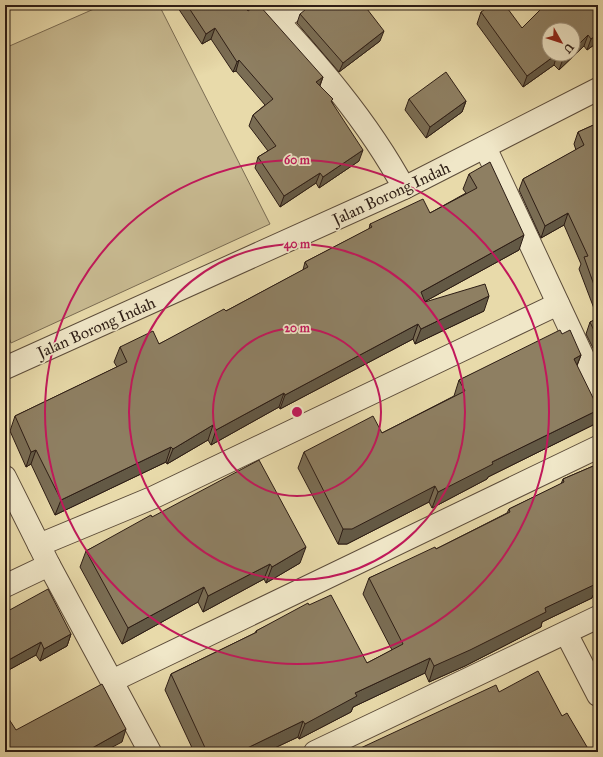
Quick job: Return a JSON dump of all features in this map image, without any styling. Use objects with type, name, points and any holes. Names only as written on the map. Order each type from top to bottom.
[{"type":"street","points":[[263,5],[345,101],[384,152],[404,188]]},
{"type":"street","points":[[278,21],[301,5]]},
{"type":"street","name":"Jalan Borong Indah","points":[[5,368],[404,188],[598,89]]},
{"type":"street","points":[[485,147],[598,390]]},
{"type":"street","points":[[39,545],[152,498],[558,304]]},
{"type":"street","points":[[112,681],[598,447]]},
{"type":"street","points":[[5,477],[49,565],[112,681],[143,750]]},
{"type":"street","points":[[5,586],[49,565]]},
{"type":"street","points":[[315,752],[598,617]]},
{"type":"street","points":[[566,633],[598,695]]},
{"type":"shaded area","points":[[103,5],[159,5],[270,224],[11,343],[5,327],[5,48]]},
{"type":"building","points":[[187,5],[244,5],[248,11],[256,5],[259,5],[323,77],[316,82],[333,99],[331,101],[363,150],[323,177],[320,173],[284,196],[258,157],[276,146],[253,115],[273,99],[239,60],[237,62],[215,28],[206,34]]},
{"type":"building","points":[[311,5],[364,5],[384,31],[343,63],[300,14]]},
{"type":"building","points":[[491,5],[505,5],[522,28],[545,5],[598,5],[598,34],[591,39],[588,35],[581,42],[581,22],[541,22],[541,62],[546,62],[527,76],[481,12]]},
{"type":"building","points":[[446,72],[466,101],[430,127],[409,99]]},
{"type":"building","points":[[598,123],[598,296],[584,257],[588,256],[568,213],[545,226],[523,179],[584,145],[578,132]]},
{"type":"building","points":[[490,162],[524,235],[421,292],[425,302],[485,284],[489,296],[421,329],[418,324],[216,430],[213,425],[173,449],[171,447],[61,500],[36,450],[31,452],[15,416],[127,362],[120,347],[153,331],[159,344],[224,309],[226,311],[308,267],[305,262],[372,227],[370,224],[423,199],[430,213],[477,188],[469,174]]},
{"type":"building","points":[[598,318],[598,339],[590,322]]},
{"type":"building","points":[[560,330],[562,334],[570,330],[581,355],[574,359],[598,410],[492,462],[493,464],[438,492],[435,486],[352,529],[343,529],[304,452],[373,416],[382,433],[465,391],[459,380]]},
{"type":"building","points":[[259,460],[306,547],[272,567],[270,564],[208,596],[204,587],[128,628],[86,551],[151,515],[152,517]]},
{"type":"building","points":[[598,464],[598,583],[545,608],[546,612],[470,650],[434,666],[430,658],[355,693],[357,696],[305,724],[303,721],[239,752],[207,752],[171,674],[257,632],[256,631],[308,603],[309,605],[331,595],[367,663],[403,644],[369,578],[435,547],[436,549],[510,512],[509,509],[564,482],[563,479]]},
{"type":"building","points":[[48,589],[71,634],[44,649],[41,642],[5,662],[5,610],[6,612]]},
{"type":"building","points":[[538,671],[562,716],[567,713],[590,752],[352,752],[496,685],[499,692]]},
{"type":"building","points":[[102,684],[126,729],[85,752],[5,752],[5,713],[16,730]]}]
